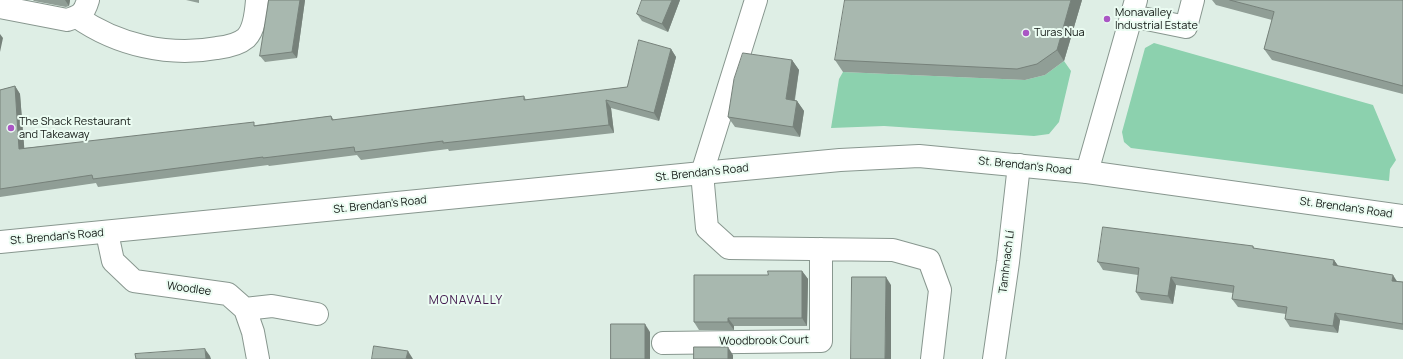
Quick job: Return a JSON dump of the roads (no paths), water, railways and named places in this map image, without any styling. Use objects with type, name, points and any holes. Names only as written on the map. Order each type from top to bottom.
[{"type":"street","points":[[0,7],[67,20],[82,8],[92,28],[137,46],[200,52],[231,45],[246,38],[254,22],[257,0]]},
{"type":"street","points":[[756,0],[702,173],[707,228],[729,248],[893,250],[929,260],[940,290],[932,359]]},
{"type":"street","points":[[1087,172],[1134,8],[1186,27],[1193,0]]},
{"type":"street","name":"St. Brendan's Road","points":[[0,242],[840,160],[919,156],[1087,172],[1403,216]]},
{"type":"street","name":"Tamhnach Lí","points":[[994,359],[1008,262],[1018,165]]},
{"type":"street","name":"Woodlee","points":[[107,232],[112,261],[134,281],[228,294],[245,309],[253,332],[258,359]]},
{"type":"street","name":"Woodbrook Court","points":[[663,343],[821,341],[821,249]]},
{"type":"street","points":[[245,309],[272,306],[317,314]]},
{"type":"place","name":"Monavalley Industrial Estate","points":[[1107,19]]},
{"type":"place","name":"Turas Nua","points":[[1026,33]]},
{"type":"place","name":"The Shack Restaurant and Takeaway","points":[[11,128]]},
{"type":"district","name":"MONAVALLY","points":[[466,301]]}]
